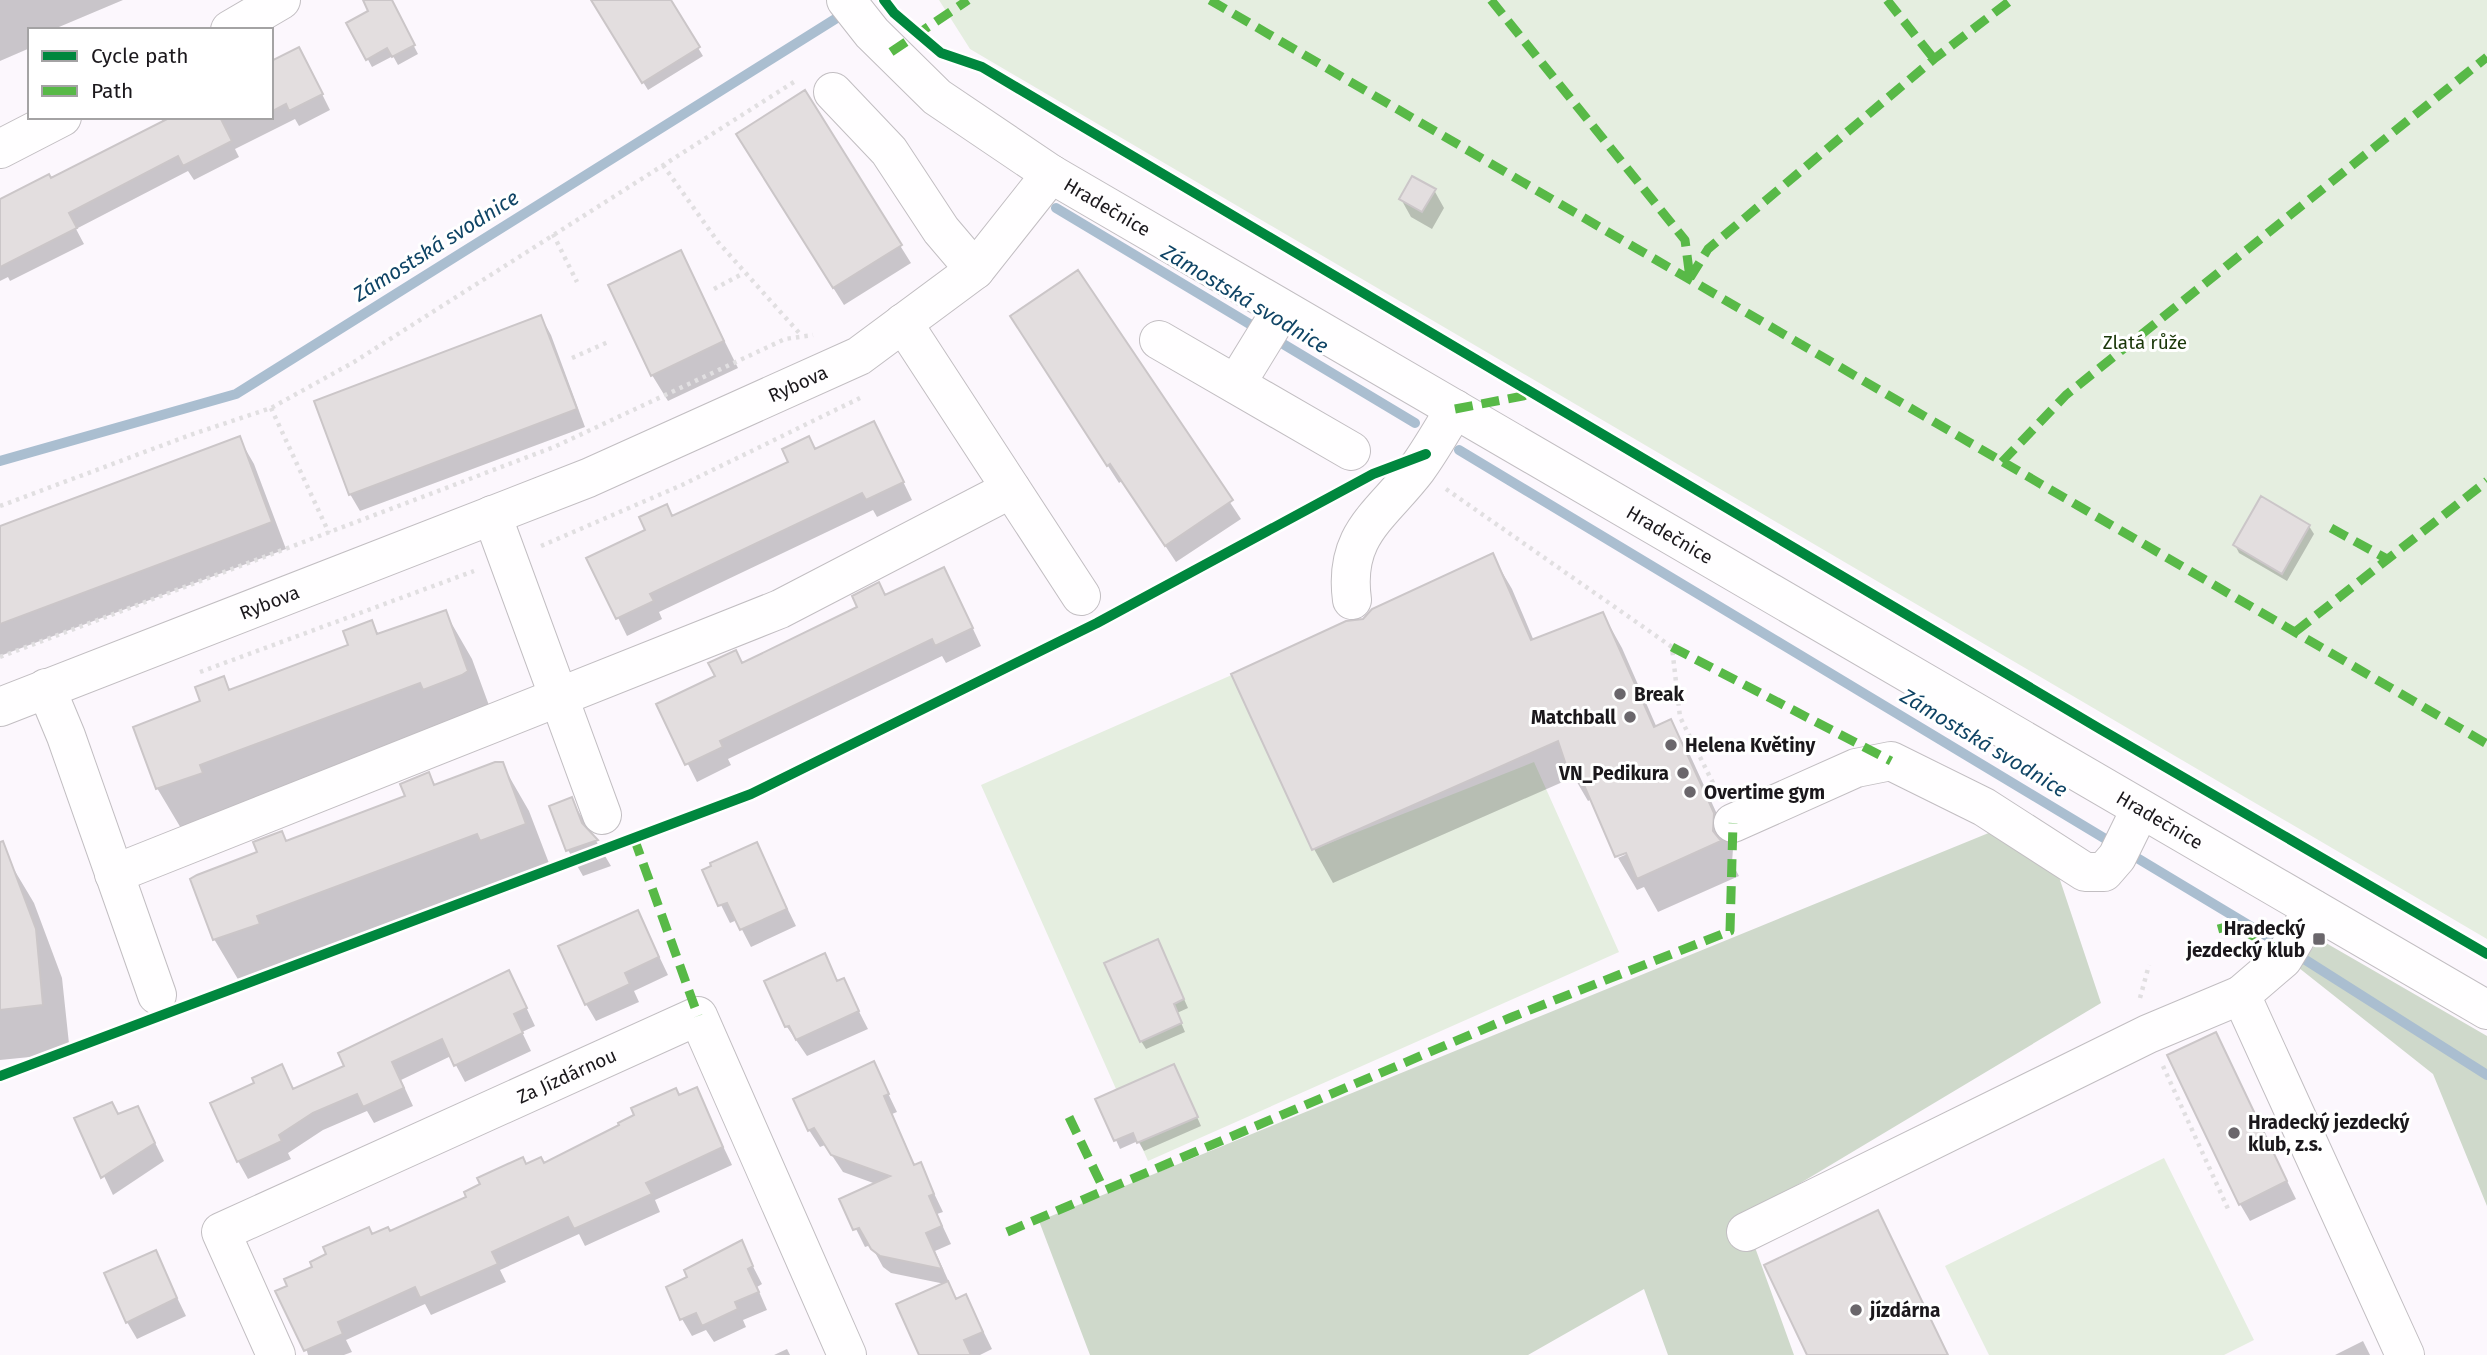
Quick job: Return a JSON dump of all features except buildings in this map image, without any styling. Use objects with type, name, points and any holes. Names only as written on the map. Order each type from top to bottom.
[{"type":"street","points":[[233,28],[281,0]]},
{"type":"street","name":"Hradečnice","points":[[846,0],[872,33],[937,97],[1051,174],[2487,1010]]},
{"type":"street","points":[[821,83],[889,150],[941,230],[975,270]]},
{"type":"street","points":[[0,149],[58,119]]},
{"type":"street","name":"Rybova","points":[[0,707],[588,478],[859,356],[975,270],[1051,174]]},
{"type":"street","points":[[1236,384],[1282,309]]},
{"type":"street","points":[[903,323],[1082,596]]},
{"type":"street","points":[[1160,340],[1351,451]]},
{"type":"street","points":[[1352,600],[1349,579],[1352,556],[1361,536],[1417,468],[1455,409]]},
{"type":"street","points":[[114,874],[780,608],[1011,489]]},
{"type":"street","points":[[492,515],[602,815]]},
{"type":"street","points":[[46,688],[66,736],[158,995]]},
{"type":"street","points":[[1733,823],[1856,768],[1891,761],[1984,807],[2085,872],[2104,872],[2117,857],[2140,810]]},
{"type":"street","points":[[1746,1232],[2148,1034],[2241,995],[2283,959],[2313,909]]},
{"type":"street","points":[[2241,995],[2405,1355]]},
{"type":"street","name":"Za Jízdárnou","points":[[276,1355],[221,1232],[698,1016],[847,1355]]},
{"type":"path","points":[[0,506],[190,435],[271,408],[354,362],[663,164],[821,83]]},
{"type":"path","points":[[663,164],[718,242],[801,335]]},
{"type":"path","points":[[552,233],[577,282]]},
{"type":"path","points":[[715,289],[744,273]]},
{"type":"path","points":[[0,657],[554,447],[785,339],[801,335],[819,336]]},
{"type":"path","points":[[572,358],[608,342]]},
{"type":"path","points":[[189,677],[508,559],[682,485],[862,397]]},
{"type":"path","points":[[271,408],[329,533]]},
{"type":"path","points":[[1417,468],[1672,647],[1680,717],[1733,823]]},
{"type":"path","points":[[2148,1034],[2230,1211]]},
{"type":"green space","name":"Zlatá růže","points":[[939,0],[2487,0],[2487,939],[970,49]]},
{"type":"green space","points":[[1234,674],[1312,850],[1534,762],[1619,952],[1148,1161],[981,785]]},
{"type":"green space","points":[[1996,830],[2057,871],[2101,1003],[1744,1217],[1794,1355],[1668,1355],[1644,1289],[1528,1355],[1090,1355],[1039,1221]]},
{"type":"green space","points":[[2319,939],[2487,1036],[2487,1206],[2433,1074],[2299,968]]},
{"type":"green space","points":[[2164,1158],[2254,1340],[2224,1355],[1989,1355],[1945,1266]]},
{"type":"waterway","name":"Zámostská svodnice","points":[[0,461],[236,394],[848,11]]},
{"type":"waterway","name":"Zámostská svodnice","points":[[1056,208],[1415,423]]},
{"type":"waterway","name":"Zámostská svodnice","points":[[1459,450],[2285,947],[2487,1075]]},
{"type":"marked path","points":[[891,52],[968,0]]},
{"type":"marked path","points":[[1210,0],[2487,744]]},
{"type":"marked path","points":[[1491,0],[1685,240],[1690,278]]},
{"type":"marked path","points":[[1887,0],[1934,59]]},
{"type":"marked path","points":[[1690,278],[1708,249],[1934,59],[2011,0]]},
{"type":"marked path","points":[[2002,462],[2066,395],[2487,57]]},
{"type":"marked path","points":[[1455,409],[1533,394]]},
{"type":"marked path","points":[[2295,632],[2487,481]]},
{"type":"marked path","points":[[2331,528],[2387,559]]},
{"type":"marked path","points":[[1672,647],[1891,761]]},
{"type":"marked path","points":[[1007,1232],[1512,1017],[1730,931],[1733,823]]},
{"type":"marked path","points":[[634,838],[698,1016]]},
{"type":"marked path","points":[[2218,929],[2233,925],[2286,954]]},
{"type":"marked path","points":[[1069,1117],[1104,1190]]},
{"type":"cycle path","points":[[884,0],[894,13],[941,53],[982,67],[2100,729],[2487,954]]},
{"type":"cycle path","points":[[0,1076],[751,794],[1097,623],[1373,474],[1426,454]]},
{"type":"place","name":"Break","points":[[1620,694]]},
{"type":"place","name":"Matchball","points":[[1630,717]]},
{"type":"place","name":"Helena Květiny","points":[[1671,745]]},
{"type":"place","name":"VN_Pedikura","points":[[1683,773]]},
{"type":"place","name":"Overtime gym","points":[[1690,792]]},
{"type":"place","name":"Hradecký jezdecký klub","points":[[2319,939]]},
{"type":"place","name":"Hradecký jezdecký klub, z.s.","points":[[2234,1133]]},
{"type":"place","name":"jízdárna","points":[[1856,1310]]}]
